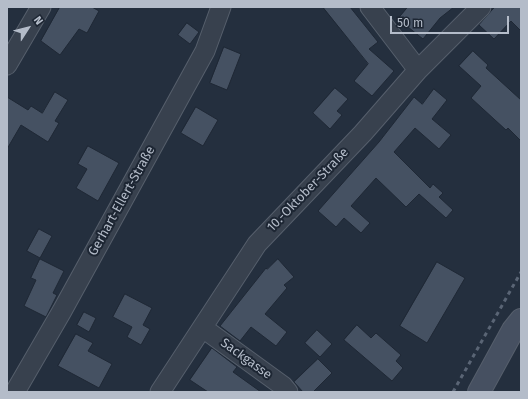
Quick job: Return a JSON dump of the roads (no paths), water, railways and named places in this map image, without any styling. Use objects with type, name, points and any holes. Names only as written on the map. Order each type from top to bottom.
[{"type":"main road","points":[[479,392],[513,330],[521,320]]},
{"type":"street","points":[[7,65],[41,7]]},
{"type":"street","name":"Gerhart-Ellert-Straße","points":[[15,392],[62,311],[205,51],[221,7]]},
{"type":"street","points":[[370,7],[418,70]]},
{"type":"street","name":"10.-Oktober-Straße","points":[[160,392],[257,244],[362,133],[418,70],[481,7]]},
{"type":"street","name":"Sackgasse","points":[[203,328],[283,386],[288,392]]},
{"type":"railway","points":[[453,392],[521,272]]}]
